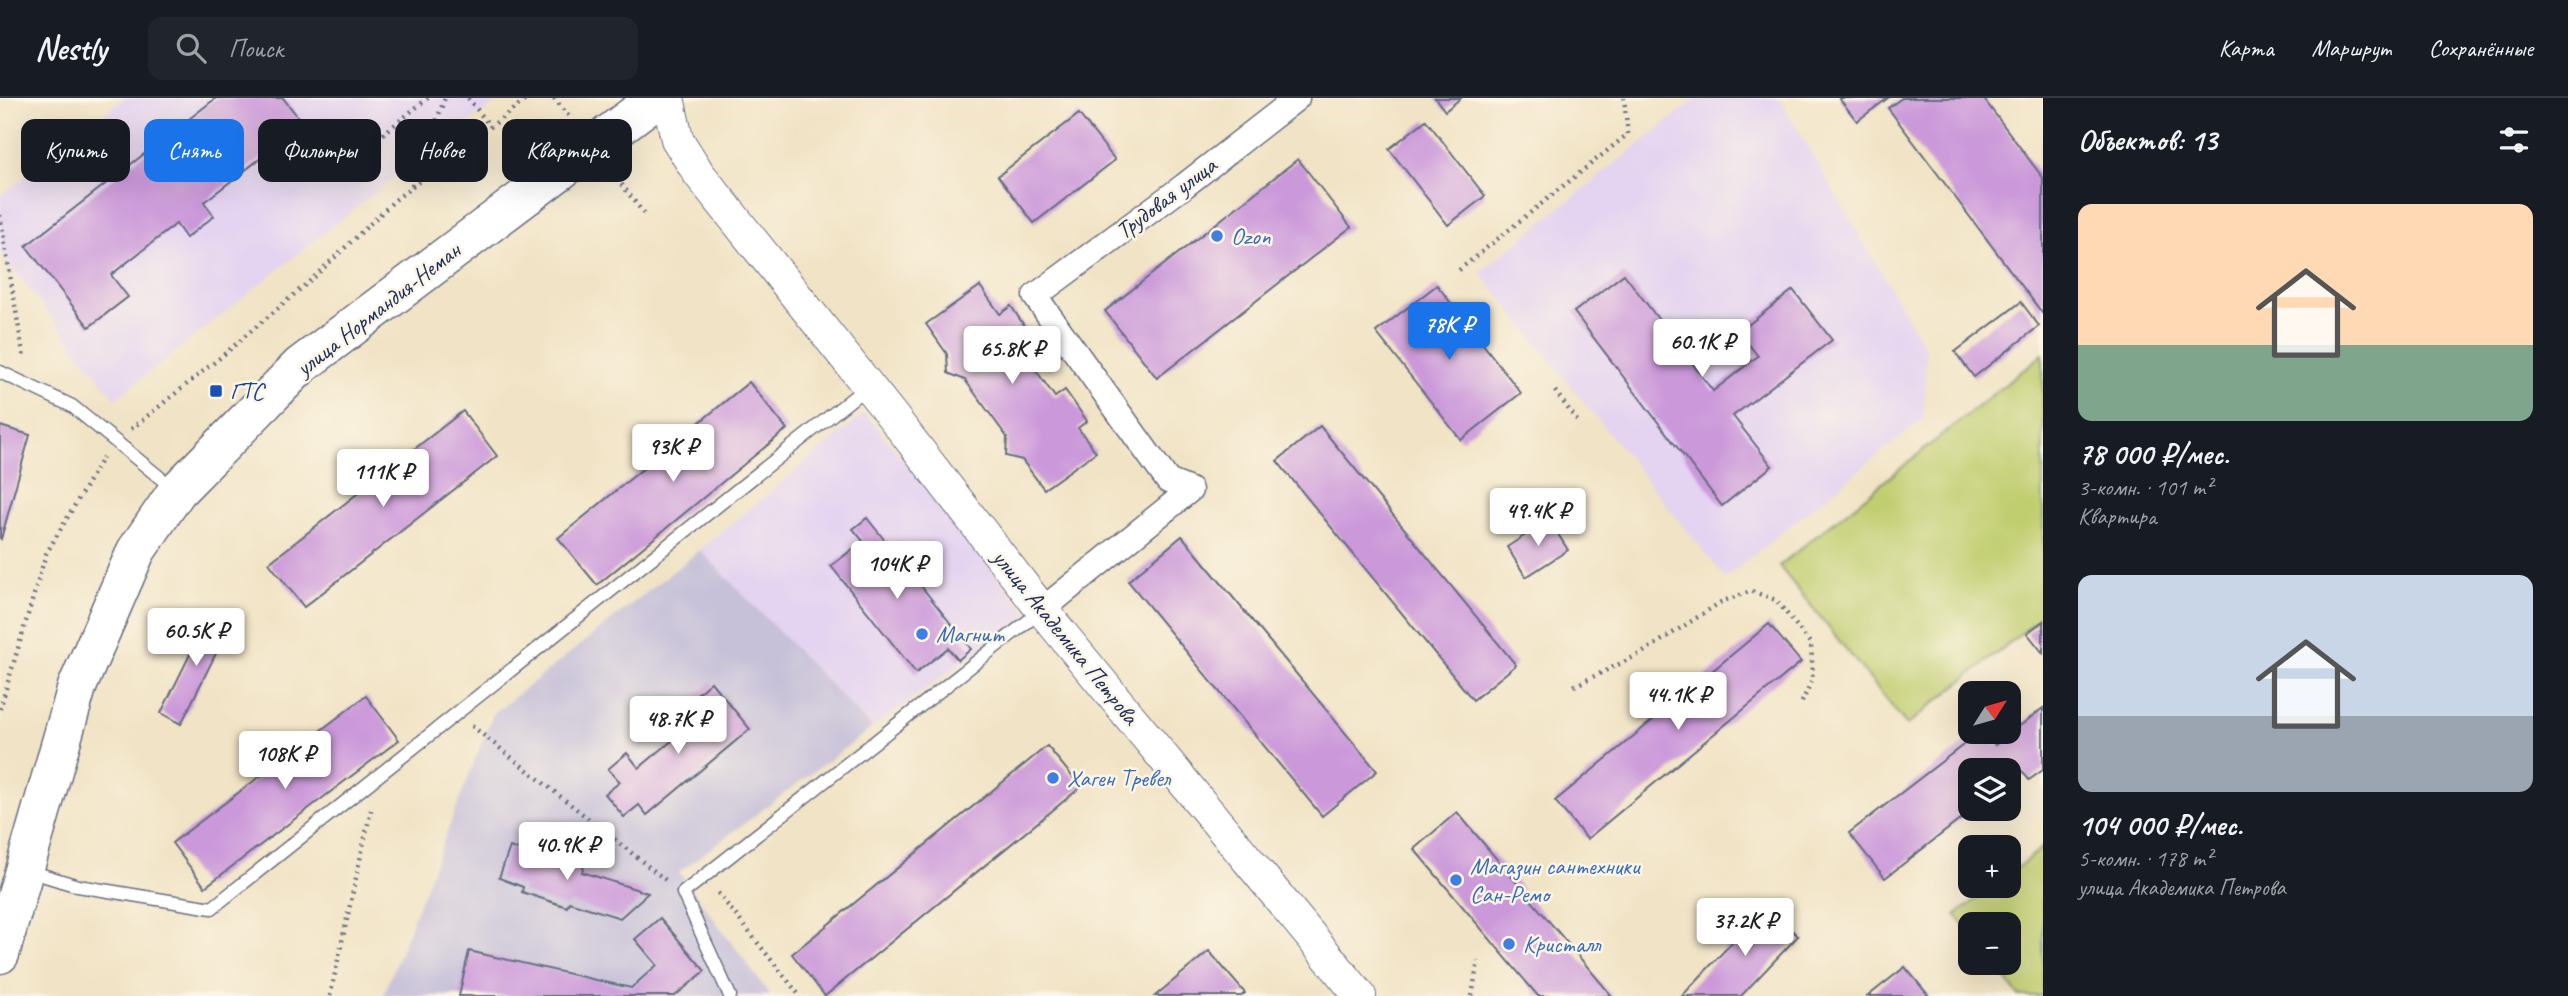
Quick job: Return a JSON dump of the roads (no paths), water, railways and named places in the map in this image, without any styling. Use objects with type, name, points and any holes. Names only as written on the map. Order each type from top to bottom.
[{"type":"main road","name":"улица Нормандия-Неман","points":[[0,954],[77,687],[136,551],[177,491],[300,366],[657,98]]},
{"type":"street","name":"улица Академика Петрова","points":[[668,98],[677,139],[699,174],[1042,610],[1360,996]]},
{"type":"street","name":"Трудовая улица","points":[[1042,610],[1190,490],[1168,481],[1035,296],[1297,98]]},
{"type":"lane","points":[[0,372],[72,406],[177,491]]},
{"type":"lane","points":[[24,870],[78,886],[212,908],[868,386]]},
{"type":"lane","points":[[730,996],[682,893],[1042,610]]},
{"type":"place","name":"Ozon","points":[[1217,236]]},
{"type":"place","name":"ГТС","points":[[216,391]]},
{"type":"place","name":"Магнит","points":[[922,634]]},
{"type":"place","name":"Хаген Тревел","points":[[1053,778]]},
{"type":"place","name":"Магазин сантехники Сан-Ремо","points":[[1456,880]]},
{"type":"place","name":"Кристалл","points":[[1509,944]]}]
